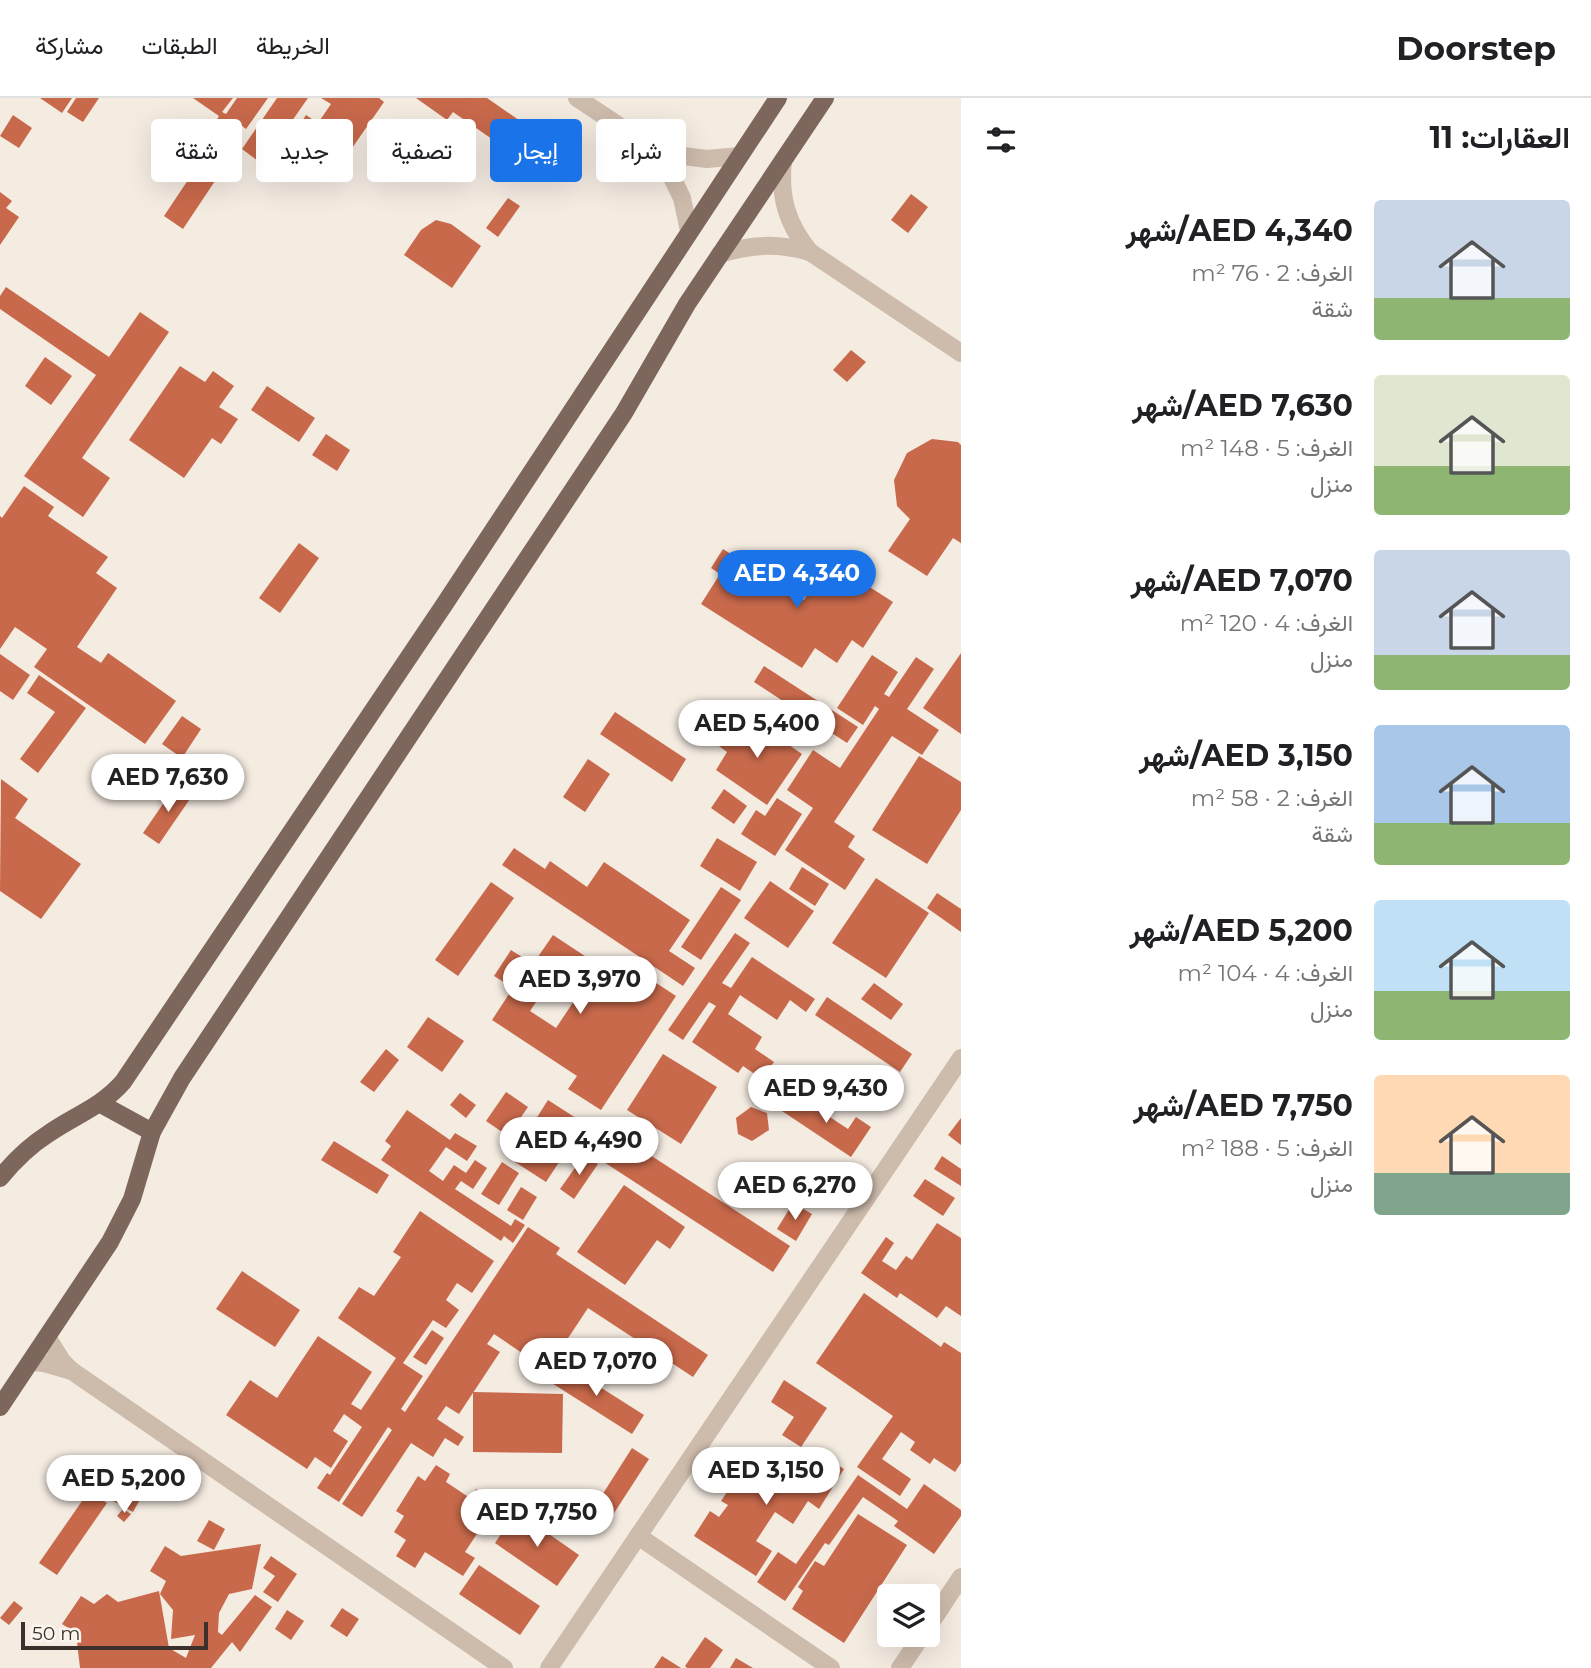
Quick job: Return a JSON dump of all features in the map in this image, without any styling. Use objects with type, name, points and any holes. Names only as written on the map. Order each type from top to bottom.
[{"type":"main road","points":[[0,1178],[14,1161],[48,1133],[101,1104],[113,1094],[132,1069],[444,605],[778,98]]},
{"type":"main road","points":[[0,1407],[122,1221],[132,1199],[152,1132],[189,1066],[624,413],[687,304],[825,98]]},
{"type":"main road","points":[[101,1104],[152,1132]]},
{"type":"street","points":[[578,98],[609,119]]},
{"type":"street","points":[[686,156],[707,159],[739,156]]},
{"type":"street","points":[[783,162],[780,181],[782,201],[798,237],[810,252]]},
{"type":"street","points":[[676,182],[689,230]]},
{"type":"street","points":[[720,254],[765,245],[793,247],[810,252],[961,353]]},
{"type":"street","points":[[549,1668],[961,1058]]},
{"type":"street","points":[[47,1338],[72,1371],[504,1668]]},
{"type":"street","points":[[30,1362],[72,1371]]},
{"type":"street","points":[[638,1536],[831,1668]]},
{"type":"street","points":[[940,1609],[961,1577]]},
{"type":"street","points":[[901,1668],[915,1647]]},
{"type":"building","points":[[40,98],[72,98],[62,113]]},
{"type":"building","points":[[76,98],[99,98],[83,122],[67,112]]},
{"type":"building","points":[[193,98],[233,98],[222,112],[226,114],[237,98],[268,98],[246,129],[242,126],[242,119],[217,119],[219,116]]},
{"type":"building","points":[[277,98],[308,98],[293,119],[263,119]]},
{"type":"building","points":[[321,98],[379,98],[384,102],[372,119],[367,119],[367,127],[353,147],[353,119],[321,119],[331,104]]},
{"type":"building","points":[[416,98],[487,98],[517,119],[490,119],[490,138],[476,128],[476,119],[463,119],[453,112],[446,119]]},
{"type":"building","points":[[13,115],[32,128],[19,148],[0,136]]},
{"type":"building","points":[[256,129],[256,160],[242,149]]},
{"type":"building","points":[[187,182],[214,182],[183,229],[164,216]]},
{"type":"building","points":[[0,192],[12,201],[6,208],[19,217],[0,245]]},
{"type":"building","points":[[911,194],[928,207],[908,233],[891,220]]},
{"type":"building","points":[[508,198],[520,206],[498,237],[486,228]]},
{"type":"building","points":[[436,220],[451,224],[481,246],[452,288],[404,255],[421,230]]},
{"type":"building","points":[[6,287],[109,357],[140,312],[169,332],[82,458],[110,478],[83,517],[24,476],[96,375],[0,309],[0,296]]},
{"type":"building","points":[[851,350],[866,362],[847,382],[833,370]]},
{"type":"building","points":[[45,357],[72,376],[51,405],[25,386]]},
{"type":"building","points":[[180,366],[205,382],[213,371],[234,386],[219,407],[238,419],[221,444],[212,438],[184,478],[129,440]]},
{"type":"building","points":[[267,386],[315,418],[299,442],[251,410]]},
{"type":"building","points":[[326,434],[350,450],[337,471],[312,455]]},
{"type":"building","points":[[932,439],[958,442],[961,445],[961,543],[953,538],[927,576],[888,551],[910,519],[897,506],[894,480],[907,453]]},
{"type":"building","points":[[24,486],[54,507],[48,516],[108,557],[96,573],[117,588],[77,647],[101,663],[108,653],[176,701],[145,744],[34,667],[47,649],[15,627],[0,649],[0,516],[2,518]]},
{"type":"building","points":[[299,543],[319,558],[280,613],[259,598]]},
{"type":"building","points":[[723,549],[804,600],[829,561],[893,602],[863,648],[852,640],[837,663],[815,648],[802,668],[701,604],[720,574],[711,568]]},
{"type":"building","points":[[961,653],[961,734],[923,708]]},
{"type":"building","points":[[0,654],[30,675],[13,700],[0,691]]},
{"type":"building","points":[[872,655],[898,672],[884,694],[889,697],[916,657],[934,669],[907,709],[939,730],[922,755],[892,736],[834,822],[855,836],[848,847],[865,859],[845,890],[785,850],[813,808],[787,790],[813,750],[840,768],[879,709],[875,706],[863,725],[837,708]]},
{"type":"building","points":[[764,666],[858,727],[847,743],[754,682]]},
{"type":"building","points":[[39,675],[86,708],[38,773],[20,759],[55,712],[27,693]]},
{"type":"building","points":[[615,712],[686,759],[672,782],[600,734]]},
{"type":"building","points":[[182,716],[201,729],[182,758],[162,744]]},
{"type":"building","points":[[748,717],[802,754],[767,805],[716,770],[727,752],[719,746],[733,725],[740,729]]},
{"type":"building","points":[[919,756],[961,782],[961,810],[927,864],[872,830]]},
{"type":"building","points":[[588,759],[610,774],[585,812],[563,797]]},
{"type":"building","points":[[1,779],[28,799],[15,818],[81,864],[41,919],[0,891]]},
{"type":"building","points":[[176,785],[192,796],[159,844],[143,833]]},
{"type":"building","points":[[724,789],[747,806],[734,824],[711,808]]},
{"type":"building","points":[[777,798],[802,814],[775,856],[741,834],[756,810],[765,816]]},
{"type":"building","points":[[717,838],[757,862],[740,891],[700,866]]},
{"type":"building","points":[[514,848],[545,869],[550,861],[587,887],[604,862],[690,920],[669,951],[695,968],[683,986],[502,865]]},
{"type":"building","points":[[802,867],[829,884],[815,906],[789,889]]},
{"type":"building","points":[[876,878],[929,913],[886,978],[832,943]]},
{"type":"building","points":[[770,881],[814,911],[788,948],[744,918]]},
{"type":"building","points":[[491,882],[514,898],[458,976],[435,960]]},
{"type":"building","points":[[721,887],[741,900],[701,960],[681,947]]},
{"type":"building","points":[[937,893],[961,909],[961,932],[927,908]]},
{"type":"building","points":[[735,933],[750,943],[722,983],[731,988],[752,957],[815,999],[806,1012],[790,1000],[777,1020],[740,995],[728,1014],[762,1037],[755,1049],[774,1062],[762,1079],[743,1066],[738,1073],[692,1042],[716,1006],[709,1002],[683,1040],[668,1030]]},
{"type":"building","points":[[553,935],[635,989],[644,975],[676,996],[601,1110],[568,1089],[577,1076],[492,1020],[513,988],[494,976],[511,950],[533,964]],"holes":[[[554,975],[580,992],[556,1028],[530,1011]]]},
{"type":"building","points":[[874,983],[903,1004],[891,1020],[861,999]]},
{"type":"building","points":[[827,997],[912,1054],[900,1072],[815,1015]]},
{"type":"building","points":[[428,1017],[464,1041],[442,1072],[407,1047]]},
{"type":"building","points":[[386,1049],[399,1060],[374,1092],[360,1082]]},
{"type":"building","points":[[663,1054],[717,1087],[681,1144],[627,1110]]},
{"type":"building","points":[[506,1092],[528,1107],[508,1136],[486,1121]]},
{"type":"building","points":[[792,1092],[848,1129],[856,1117],[871,1127],[851,1157],[779,1109]]},
{"type":"building","points":[[460,1093],[476,1105],[466,1118],[450,1105]]},
{"type":"building","points":[[548,1100],[593,1129],[572,1162],[563,1156],[546,1182],[515,1162],[532,1136],[527,1133]]},
{"type":"building","points":[[751,1107],[767,1113],[769,1130],[752,1141],[738,1134],[736,1118]]},
{"type":"building","points":[[407,1110],[450,1140],[455,1133],[477,1146],[467,1161],[446,1147],[429,1171],[443,1181],[454,1165],[466,1173],[475,1160],[487,1168],[473,1189],[461,1181],[455,1189],[511,1226],[515,1219],[525,1225],[513,1243],[504,1236],[501,1241],[381,1160],[391,1146],[385,1141]]},
{"type":"building","points":[[961,1118],[961,1145],[948,1135]]},
{"type":"building","points":[[607,1127],[790,1246],[773,1272],[590,1153]]},
{"type":"building","points":[[334,1141],[389,1175],[377,1194],[321,1160]]},
{"type":"building","points":[[584,1155],[598,1164],[574,1199],[560,1189]]},
{"type":"building","points":[[942,1156],[961,1169],[961,1186],[934,1169]]},
{"type":"building","points":[[502,1162],[519,1173],[499,1205],[481,1194]]},
{"type":"building","points":[[925,1179],[955,1198],[943,1216],[913,1196]]},
{"type":"building","points":[[624,1185],[685,1227],[670,1249],[657,1240],[625,1285],[577,1252]]},
{"type":"building","points":[[521,1187],[537,1197],[523,1220],[507,1210]]},
{"type":"building","points":[[793,1203],[812,1214],[796,1241],[777,1229]]},
{"type":"building","points":[[420,1211],[494,1261],[472,1293],[457,1283],[446,1300],[459,1310],[446,1328],[433,1320],[403,1363],[423,1376],[401,1409],[405,1412],[528,1227],[560,1248],[556,1254],[708,1355],[693,1377],[588,1308],[547,1370],[494,1334],[487,1344],[500,1352],[459,1414],[446,1406],[437,1419],[464,1437],[458,1446],[445,1438],[433,1457],[411,1443],[362,1517],[342,1504],[392,1430],[388,1427],[339,1502],[317,1488],[327,1473],[330,1475],[362,1427],[344,1414],[333,1431],[348,1441],[331,1468],[315,1457],[307,1469],[226,1415],[250,1380],[277,1398],[318,1336],[372,1372],[351,1404],[361,1410],[396,1358],[338,1318],[359,1287],[374,1296],[401,1257],[393,1252]]},
{"type":"building","points":[[937,1223],[961,1238],[961,1316],[946,1306],[937,1318],[900,1293],[897,1298],[861,1273],[886,1237],[894,1243],[882,1261],[896,1270],[906,1256],[912,1260]]},
{"type":"building","points":[[242,1271],[300,1310],[275,1347],[216,1309]]},
{"type":"building","points":[[864,1293],[941,1347],[944,1342],[961,1353],[961,1463],[955,1472],[934,1458],[930,1464],[910,1450],[915,1442],[901,1432],[882,1459],[911,1479],[900,1496],[857,1467],[893,1416],[816,1363]]},
{"type":"building","points":[[432,1330],[444,1338],[426,1365],[413,1357]]},
{"type":"building","points":[[559,1361],[644,1415],[632,1434],[547,1380]]},
{"type":"building","points":[[784,1380],[827,1408],[801,1447],[782,1435],[794,1417],[771,1402]]},
{"type":"building","points":[[473,1392],[563,1394],[562,1453],[473,1452]]},
{"type":"building","points":[[632,1448],[649,1459],[607,1524],[590,1514]]},
{"type":"building","points":[[796,1452],[816,1465],[823,1455],[844,1469],[819,1509],[808,1501],[793,1524],[775,1512],[756,1541],[772,1551],[756,1576],[694,1536],[710,1511],[719,1517],[728,1505],[721,1501],[739,1474],[747,1479],[759,1461],[781,1475]]},
{"type":"building","points":[[112,1458],[151,1480],[133,1512],[94,1490]]},
{"type":"building","points":[[436,1465],[450,1474],[446,1482],[470,1498],[476,1489],[492,1499],[486,1509],[500,1519],[492,1532],[482,1526],[465,1552],[475,1558],[463,1576],[425,1552],[415,1568],[396,1556],[406,1540],[394,1532],[404,1516],[396,1511],[418,1476],[425,1481]]},
{"type":"building","points":[[858,1475],[907,1509],[924,1484],[961,1510],[961,1516],[934,1554],[894,1526],[898,1521],[863,1497],[829,1545],[825,1543],[785,1601],[757,1582],[778,1552],[796,1564]]},
{"type":"building","points":[[89,1491],[107,1503],[57,1575],[39,1563]]},
{"type":"building","points":[[123,1509],[131,1514],[124,1522],[117,1516]]},
{"type":"building","points":[[516,1511],[579,1555],[557,1586],[495,1543]]},
{"type":"building","points":[[858,1514],[907,1545],[882,1584],[877,1584],[877,1592],[844,1643],[792,1609],[803,1591],[798,1587],[815,1561],[824,1566]]},
{"type":"building","points":[[209,1520],[225,1529],[214,1550],[197,1541]]},
{"type":"building","points":[[261,1544],[252,1589],[229,1594],[219,1613],[218,1632],[222,1635],[255,1595],[272,1607],[240,1652],[232,1642],[211,1668],[80,1668],[76,1633],[62,1624],[81,1596],[94,1604],[107,1594],[118,1602],[159,1591],[169,1648],[186,1658],[195,1635],[171,1639],[173,1610],[160,1594],[166,1581],[150,1571],[165,1546],[181,1556]]},
{"type":"building","points":[[271,1556],[297,1574],[278,1602],[263,1592],[275,1576],[263,1568]]},
{"type":"building","points":[[479,1565],[540,1606],[520,1635],[459,1594]]},
{"type":"building","points":[[14,1601],[23,1608],[9,1625],[0,1618]]},
{"type":"building","points":[[342,1608],[359,1619],[347,1637],[330,1626]]},
{"type":"building","points":[[287,1610],[304,1621],[291,1640],[275,1629]]},
{"type":"building","points":[[705,1637],[723,1650],[710,1668],[687,1668],[685,1666]]},
{"type":"building","points":[[662,1656],[681,1668],[654,1668]]},
{"type":"building","points":[[736,1658],[753,1668],[730,1668]]}]
